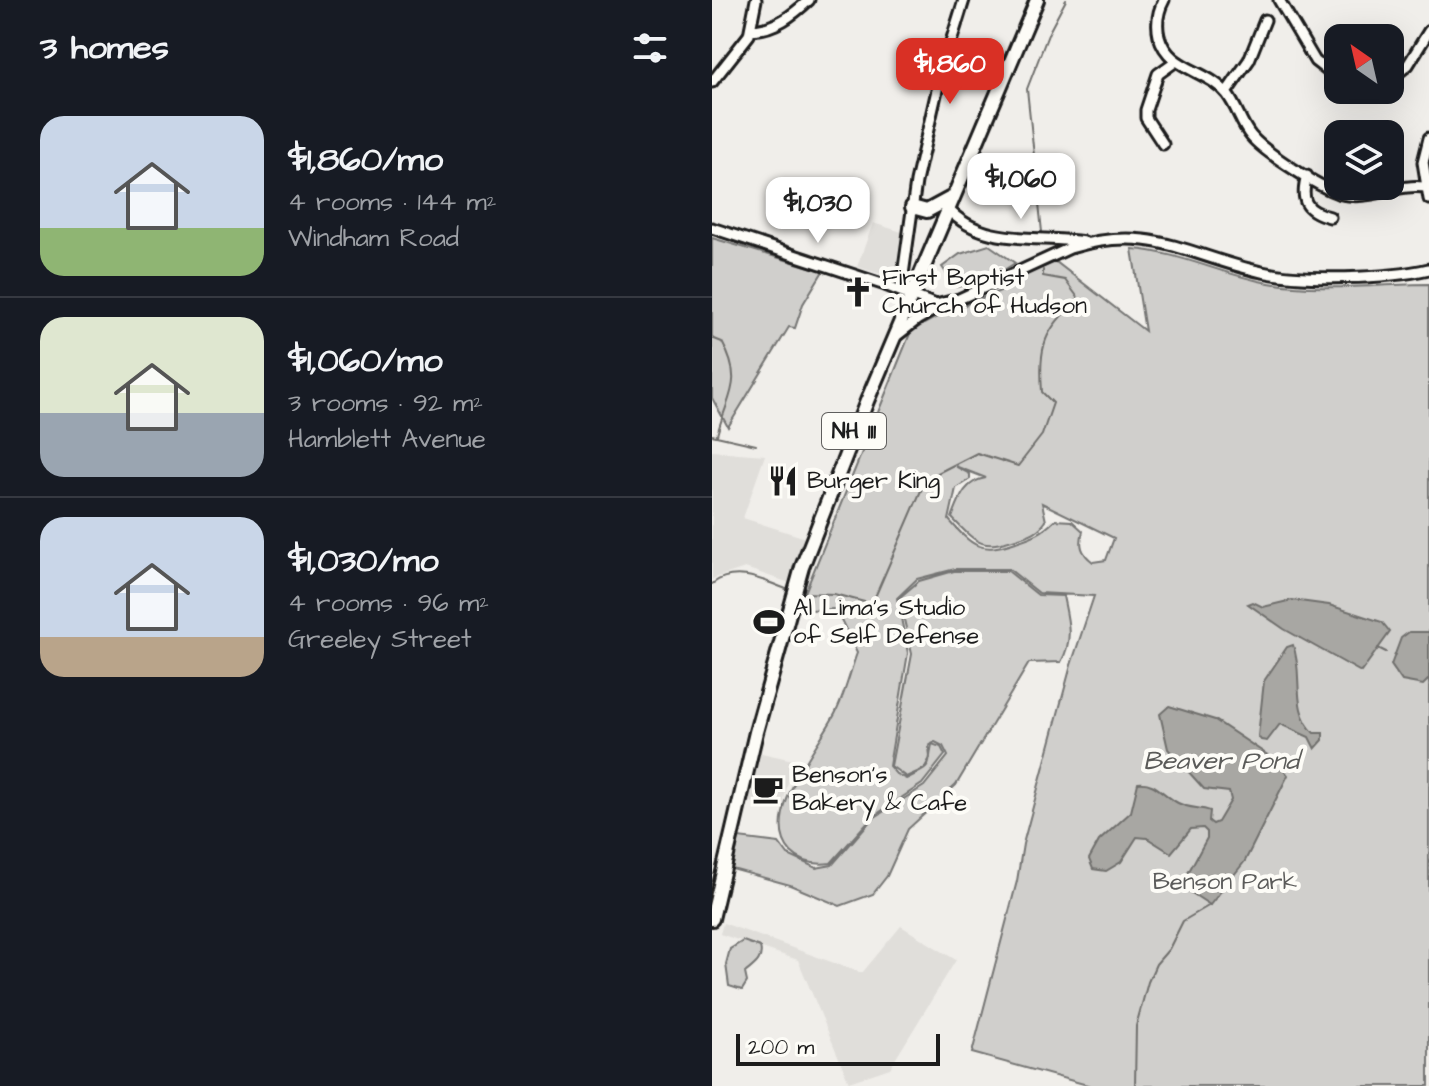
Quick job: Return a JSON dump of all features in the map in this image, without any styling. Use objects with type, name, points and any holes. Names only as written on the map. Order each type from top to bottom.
[{"type":"main road","name":"NH 111","points":[[712,919],[756,732],[802,567],[855,429],[1037,0]]},
{"type":"main road","points":[[912,207],[927,211],[949,203]]},
{"type":"street","points":[[712,82],[752,30],[756,0]]},
{"type":"street","points":[[752,30],[784,20],[809,0]]},
{"type":"street","points":[[911,297],[902,282],[912,207],[940,77],[964,0]]},
{"type":"street","points":[[1164,0],[1158,16],[1159,34],[1166,52],[1226,93],[1257,143],[1307,176],[1350,196],[1370,195],[1402,187],[1427,187]]},
{"type":"street","points":[[1279,0],[1315,61],[1324,68]]},
{"type":"street","points":[[1226,93],[1249,60],[1265,20]]},
{"type":"street","points":[[1404,68],[1429,31]]},
{"type":"street","points":[[1163,144],[1146,118],[1146,110],[1158,74],[1176,61]]},
{"type":"street","points":[[1429,138],[1423,162],[1429,199]]},
{"type":"street","points":[[1307,176],[1303,190],[1305,200],[1316,213],[1330,217]]},
{"type":"street","points":[[949,203],[958,221],[980,232],[1007,237],[1088,243],[1132,239],[1164,242],[1248,268],[1296,276],[1392,274],[1429,269]]},
{"type":"street","points":[[712,228],[885,285],[930,304],[946,303]]},
{"type":"street","points":[[895,337],[946,303],[1055,254],[1088,243]]},
{"type":"shaded area","points":[[873,223],[905,233],[895,278],[857,267]]},
{"type":"shaded area","points":[[712,451],[765,455],[743,518],[809,539],[793,584],[745,568],[712,579]]},
{"type":"shaded area","points":[[757,752],[793,760],[782,809],[746,801]]},
{"type":"shaded area","points":[[723,923],[862,973],[901,926],[956,960],[890,1068],[849,1082],[798,960],[720,934]]},
{"type":"green space","points":[[712,238],[823,271],[803,304],[795,328],[789,327],[728,427],[712,398]]},
{"type":"green space","points":[[989,245],[1015,263],[985,282],[956,287],[942,267],[960,254]]},
{"type":"green space","name":"Benson Park","points":[[1132,249],[1167,254],[1252,279],[1289,286],[1429,284],[1429,1086],[1091,1086],[972,1053],[1017,881],[1023,844],[1071,665],[1094,596],[1039,593],[1009,569],[955,569],[917,579],[897,598],[908,653],[889,766],[906,779],[927,766],[932,744],[941,747],[945,755],[922,784],[871,818],[831,863],[800,859],[791,852],[783,837],[782,820],[795,781],[836,712],[857,653],[836,609],[807,610],[804,595],[911,331],[944,313],[1000,291],[1018,277],[1056,262],[1145,331]],"holes":[[[955,466],[986,478],[967,487],[952,518],[975,540],[997,544],[1034,532],[1046,521],[1042,503],[1114,538],[1106,560],[1093,562],[1086,555],[1081,545],[1083,531],[1072,521],[1055,520],[1037,534],[1004,546],[985,547],[971,542],[949,520],[956,488],[970,479],[970,474]]]},
{"type":"green space","points":[[954,571],[1008,571],[1038,595],[1063,596],[1069,637],[1061,662],[1029,663],[956,785],[908,829],[887,876],[873,894],[840,906],[790,885],[732,869],[739,838],[779,843],[788,855],[816,868],[832,865],[872,819],[924,786],[948,756],[943,746],[935,742],[929,746],[930,758],[924,769],[906,777],[891,766],[912,654],[899,598],[919,581]]},
{"type":"green space","points":[[743,941],[760,947],[761,952],[757,962],[745,973],[747,982],[742,990],[729,986],[726,964],[730,949]]},
{"type":"water","points":[[1292,600],[1329,605],[1382,622],[1390,632],[1361,672],[1284,629],[1248,604],[1253,602],[1263,607]]},
{"type":"water","points":[[1409,632],[1429,632],[1429,679],[1423,685],[1402,681],[1391,665],[1401,638]]},
{"type":"water","points":[[1293,645],[1302,713],[1314,733],[1323,733],[1323,740],[1315,749],[1309,737],[1280,724],[1267,741],[1258,736],[1264,681],[1287,647]]},
{"type":"water","name":"Beaver Pond","points":[[1169,706],[1215,720],[1278,762],[1288,775],[1245,861],[1210,905],[1181,886],[1207,838],[1203,828],[1191,829],[1171,853],[1147,838],[1137,837],[1121,862],[1106,871],[1093,869],[1089,859],[1099,841],[1131,812],[1138,783],[1154,786],[1182,805],[1210,811],[1209,821],[1213,824],[1218,822],[1231,800],[1229,792],[1204,789],[1168,749],[1160,714]]},
{"type":"waterway","points":[[1042,232],[1027,89],[1049,32],[1066,0]]},
{"type":"waterway","points":[[804,593],[834,594],[872,604],[926,479],[977,453],[1018,466],[1042,435],[1053,403],[1042,392],[1043,351],[1051,330],[1079,299],[1065,280],[1043,276],[1043,270]]},
{"type":"waterway","points":[[712,338],[722,342],[729,356],[733,379],[717,435]]},
{"type":"waterway","points":[[712,435],[756,445]]},
{"type":"waterway","points":[[712,584],[739,575],[786,589]]},
{"type":"waterway","points":[[1378,648],[1386,652]]},
{"type":"waterway","points":[[1135,1086],[1136,1026],[1148,982],[1183,921],[1210,905]]},
{"type":"place","name":"First Baptist Church of Hudson","points":[[858,292]]},
{"type":"place","name":"Burger King","points":[[783,481]]},
{"type":"place","name":"Al Lima's Studio of Self Defense","points":[[769,622]]},
{"type":"place","name":"Benson's Bakery & Cafe","points":[[768,789]]}]
